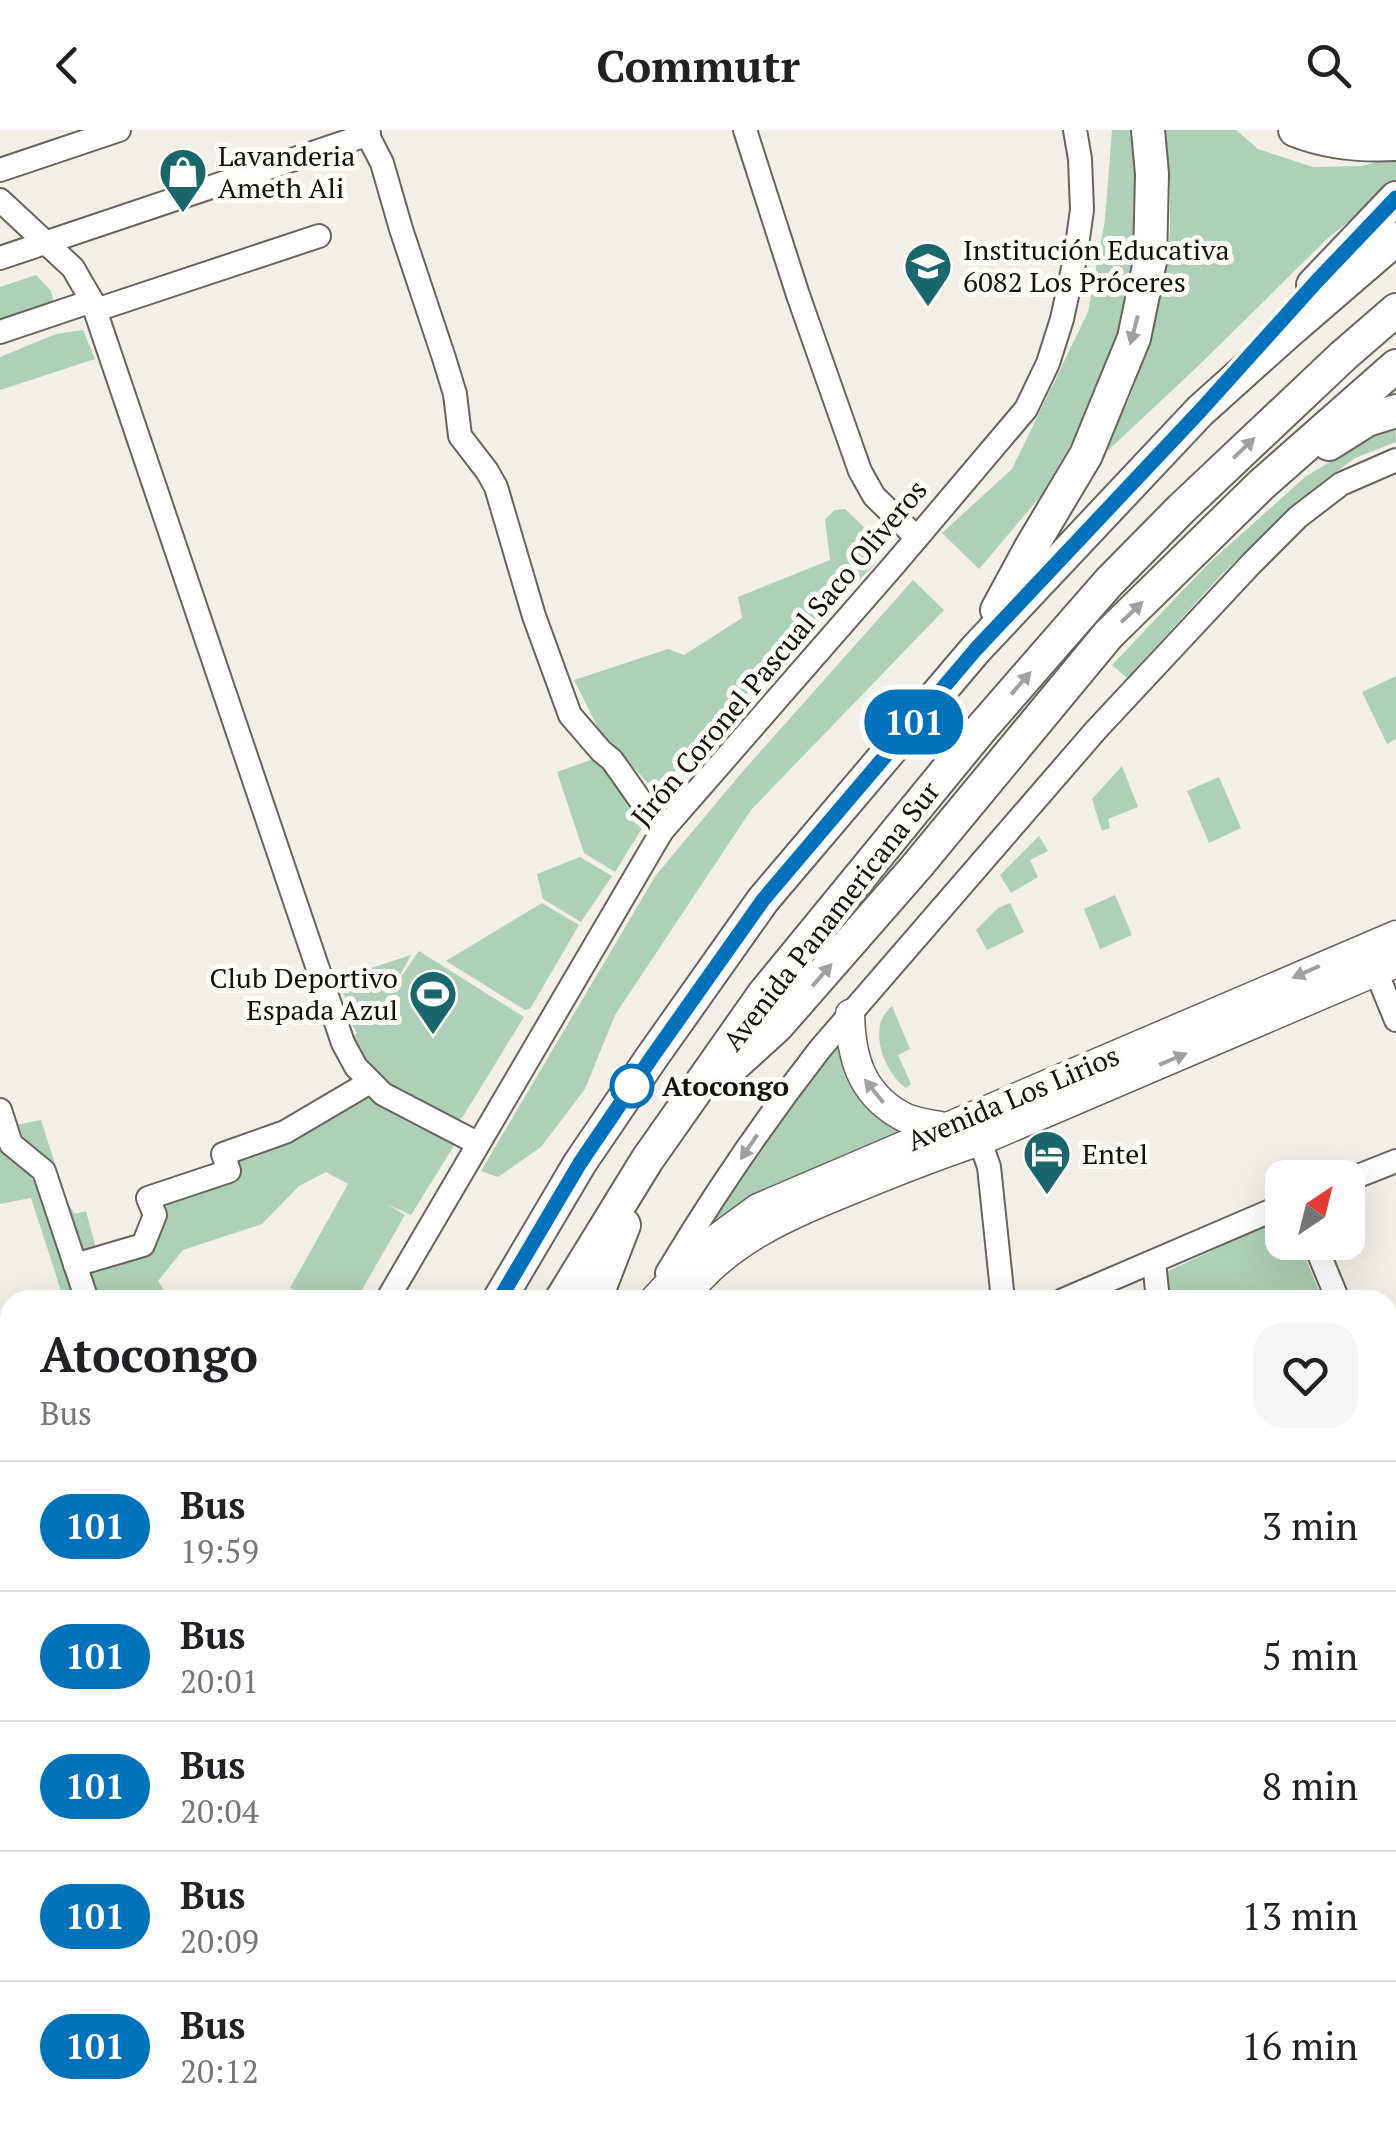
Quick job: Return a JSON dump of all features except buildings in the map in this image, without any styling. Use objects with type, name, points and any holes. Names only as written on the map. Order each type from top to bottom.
[{"type":"highway","points":[[976,649],[1086,455],[1134,338],[1150,261],[1152,174],[1148,130]]},
{"type":"highway","points":[[1296,130],[1347,144],[1396,144]]},
{"type":"highway","points":[[1200,411],[1396,198]]},
{"type":"highway","name":"Avenida Panamericana Sur","points":[[504,1290],[580,1163],[763,900],[976,649],[1200,411],[1396,240]]},
{"type":"highway","name":"Avenida Panamericana Sur","points":[[567,1290],[647,1160],[763,996],[980,730],[1109,582],[1254,438],[1396,310]]},
{"type":"highway","points":[[677,1116],[777,1026],[917,866],[1108,635],[1261,485],[1396,366]]},
{"type":"highway","points":[[1261,485],[1367,420],[1396,411]]},
{"type":"highway","points":[[599,1290],[647,1160]]},
{"type":"main road","name":"Avenida Los Lirios","points":[[692,1290],[723,1258],[766,1226],[980,1141],[1379,960],[1396,934]]},
{"type":"main road","name":"Avenida Los Lirios","points":[[662,1290],[698,1252],[758,1208],[946,1127],[1379,960]]},
{"type":"main road","points":[[850,1014],[851,1044],[870,1089],[902,1116],[946,1127]]},
{"type":"street","points":[[0,170],[119,130]]},
{"type":"street","points":[[745,130],[860,471],[874,496],[917,538]]},
{"type":"street","name":"Jirón Coronel Pascual Saco Oliveros","points":[[392,1290],[662,831],[1026,409],[1048,363],[1076,259],[1082,210],[1075,130]]},
{"type":"street","points":[[0,258],[367,132],[382,163],[444,358],[455,394],[460,436],[496,487],[534,616],[570,715],[612,760],[662,831]]},
{"type":"street","points":[[0,200],[72,268],[94,306],[343,1042],[356,1067],[383,1094],[477,1143]]},
{"type":"street","points":[[0,332],[319,236]]},
{"type":"street","points":[[659,1290],[695,1226],[791,1086],[1096,730],[1298,517],[1341,484],[1396,460]]},
{"type":"street","points":[[1379,960],[1396,1020]]},
{"type":"street","points":[[75,1265],[144,1245],[156,1215],[148,1198],[229,1171],[223,1154],[285,1132],[370,1082]]},
{"type":"street","points":[[0,1110],[11,1144],[44,1171],[83,1290]]},
{"type":"street","points":[[980,1141],[989,1167],[1002,1290]]},
{"type":"street","points":[[1365,1173],[1396,1160]]},
{"type":"street","points":[[1087,1290],[1265,1213]]},
{"type":"street","points":[[1321,1260],[1334,1290]]},
{"type":"street","points":[[1154,1262],[1157,1290]]},
{"type":"green space","points":[[1112,130],[1131,130],[1140,160],[1136,260],[1119,334],[1088,415],[1040,497],[979,569],[942,533],[1012,469],[1088,312],[1105,220]]},
{"type":"green space","points":[[1163,130],[1236,130],[1258,149],[1313,167],[1362,166],[1396,157],[1396,184],[1328,238],[1102,456],[1150,344],[1163,286],[1170,233],[1170,182]]},
{"type":"green space","points":[[36,275],[51,291],[54,304],[0,323],[0,287]]},
{"type":"green space","points":[[83,330],[95,359],[0,390],[0,357],[56,334]]},
{"type":"green space","points":[[1395,426],[1396,442],[1355,458],[1322,482],[1222,574],[1127,678],[1112,665],[1208,564],[1305,477]]},
{"type":"green space","points":[[845,509],[872,539],[874,565],[765,674],[656,792],[599,730],[574,680],[668,649],[684,655],[742,618],[738,597],[830,560],[825,519],[835,510]]},
{"type":"green space","points":[[913,580],[944,610],[751,810],[615,1015],[585,1089],[541,1147],[498,1177],[481,1171],[656,875]]},
{"type":"green space","points":[[1396,676],[1396,739],[1387,744],[1362,692]]},
{"type":"green space","points":[[599,757],[643,821],[615,872],[584,853],[557,772]]},
{"type":"green space","points":[[1122,766],[1138,807],[1108,819],[1110,828],[1102,831],[1092,799]]},
{"type":"green space","points":[[1219,777],[1241,828],[1209,843],[1187,791]]},
{"type":"green space","points":[[1039,836],[1048,851],[1030,860],[1038,877],[1011,893],[1000,875]]},
{"type":"green space","points":[[580,857],[612,876],[581,922],[543,899],[537,874]]},
{"type":"green space","points":[[1115,895],[1132,935],[1100,949],[1084,909]]},
{"type":"green space","points":[[542,903],[579,925],[530,1009],[525,1010],[446,961]]},
{"type":"green space","points":[[1010,903],[1024,932],[987,950],[976,930],[998,908]]},
{"type":"green space","name":"Club Deportivo Espada Azul","points":[[419,951],[524,1017],[462,1118],[457,1120],[444,1117],[387,1082],[367,1063],[351,1038],[357,1033],[350,1021],[379,1005],[374,1003],[352,1014],[337,979],[411,955],[392,990]]},
{"type":"green space","points":[[892,1006],[910,1049],[898,1055],[911,1084],[906,1088],[888,1066],[879,1038],[882,1019]]},
{"type":"green space","points":[[838,1047],[903,1127],[903,1133],[708,1228],[776,1121],[833,1048]]},
{"type":"green space","points":[[363,1086],[455,1144],[411,1215],[387,1204],[405,1215],[362,1290],[290,1288],[348,1184],[326,1172],[299,1186],[262,1224],[183,1250],[158,1281],[164,1290],[92,1290],[83,1267],[145,1250],[162,1199]]},
{"type":"green space","points":[[41,1120],[67,1202],[75,1214],[86,1211],[98,1256],[77,1262],[17,1125]]},
{"type":"green space","points":[[0,1129],[16,1161],[32,1178],[54,1217],[72,1290],[61,1290],[31,1198],[0,1204]]},
{"type":"green space","points":[[1265,1226],[1265,1260],[1306,1260],[1319,1290],[1169,1290],[1168,1271]]},
{"type":"bus line","name":"101","points":[[505,1290],[580,1163],[763,900],[976,649],[1396,198]]},
{"type":"place","name":"Lavanderia Ameth Ali","points":[[183,214]]},
{"type":"place","name":"Institución Educativa 6082 Los Próceres","points":[[928,308]]},
{"type":"place","name":"Club Deportivo Espada Azul","points":[[433,1036]]},
{"type":"place","name":"Atocongo","points":[[632,1086]]},
{"type":"place","name":"Entel","points":[[1047,1196]]}]
